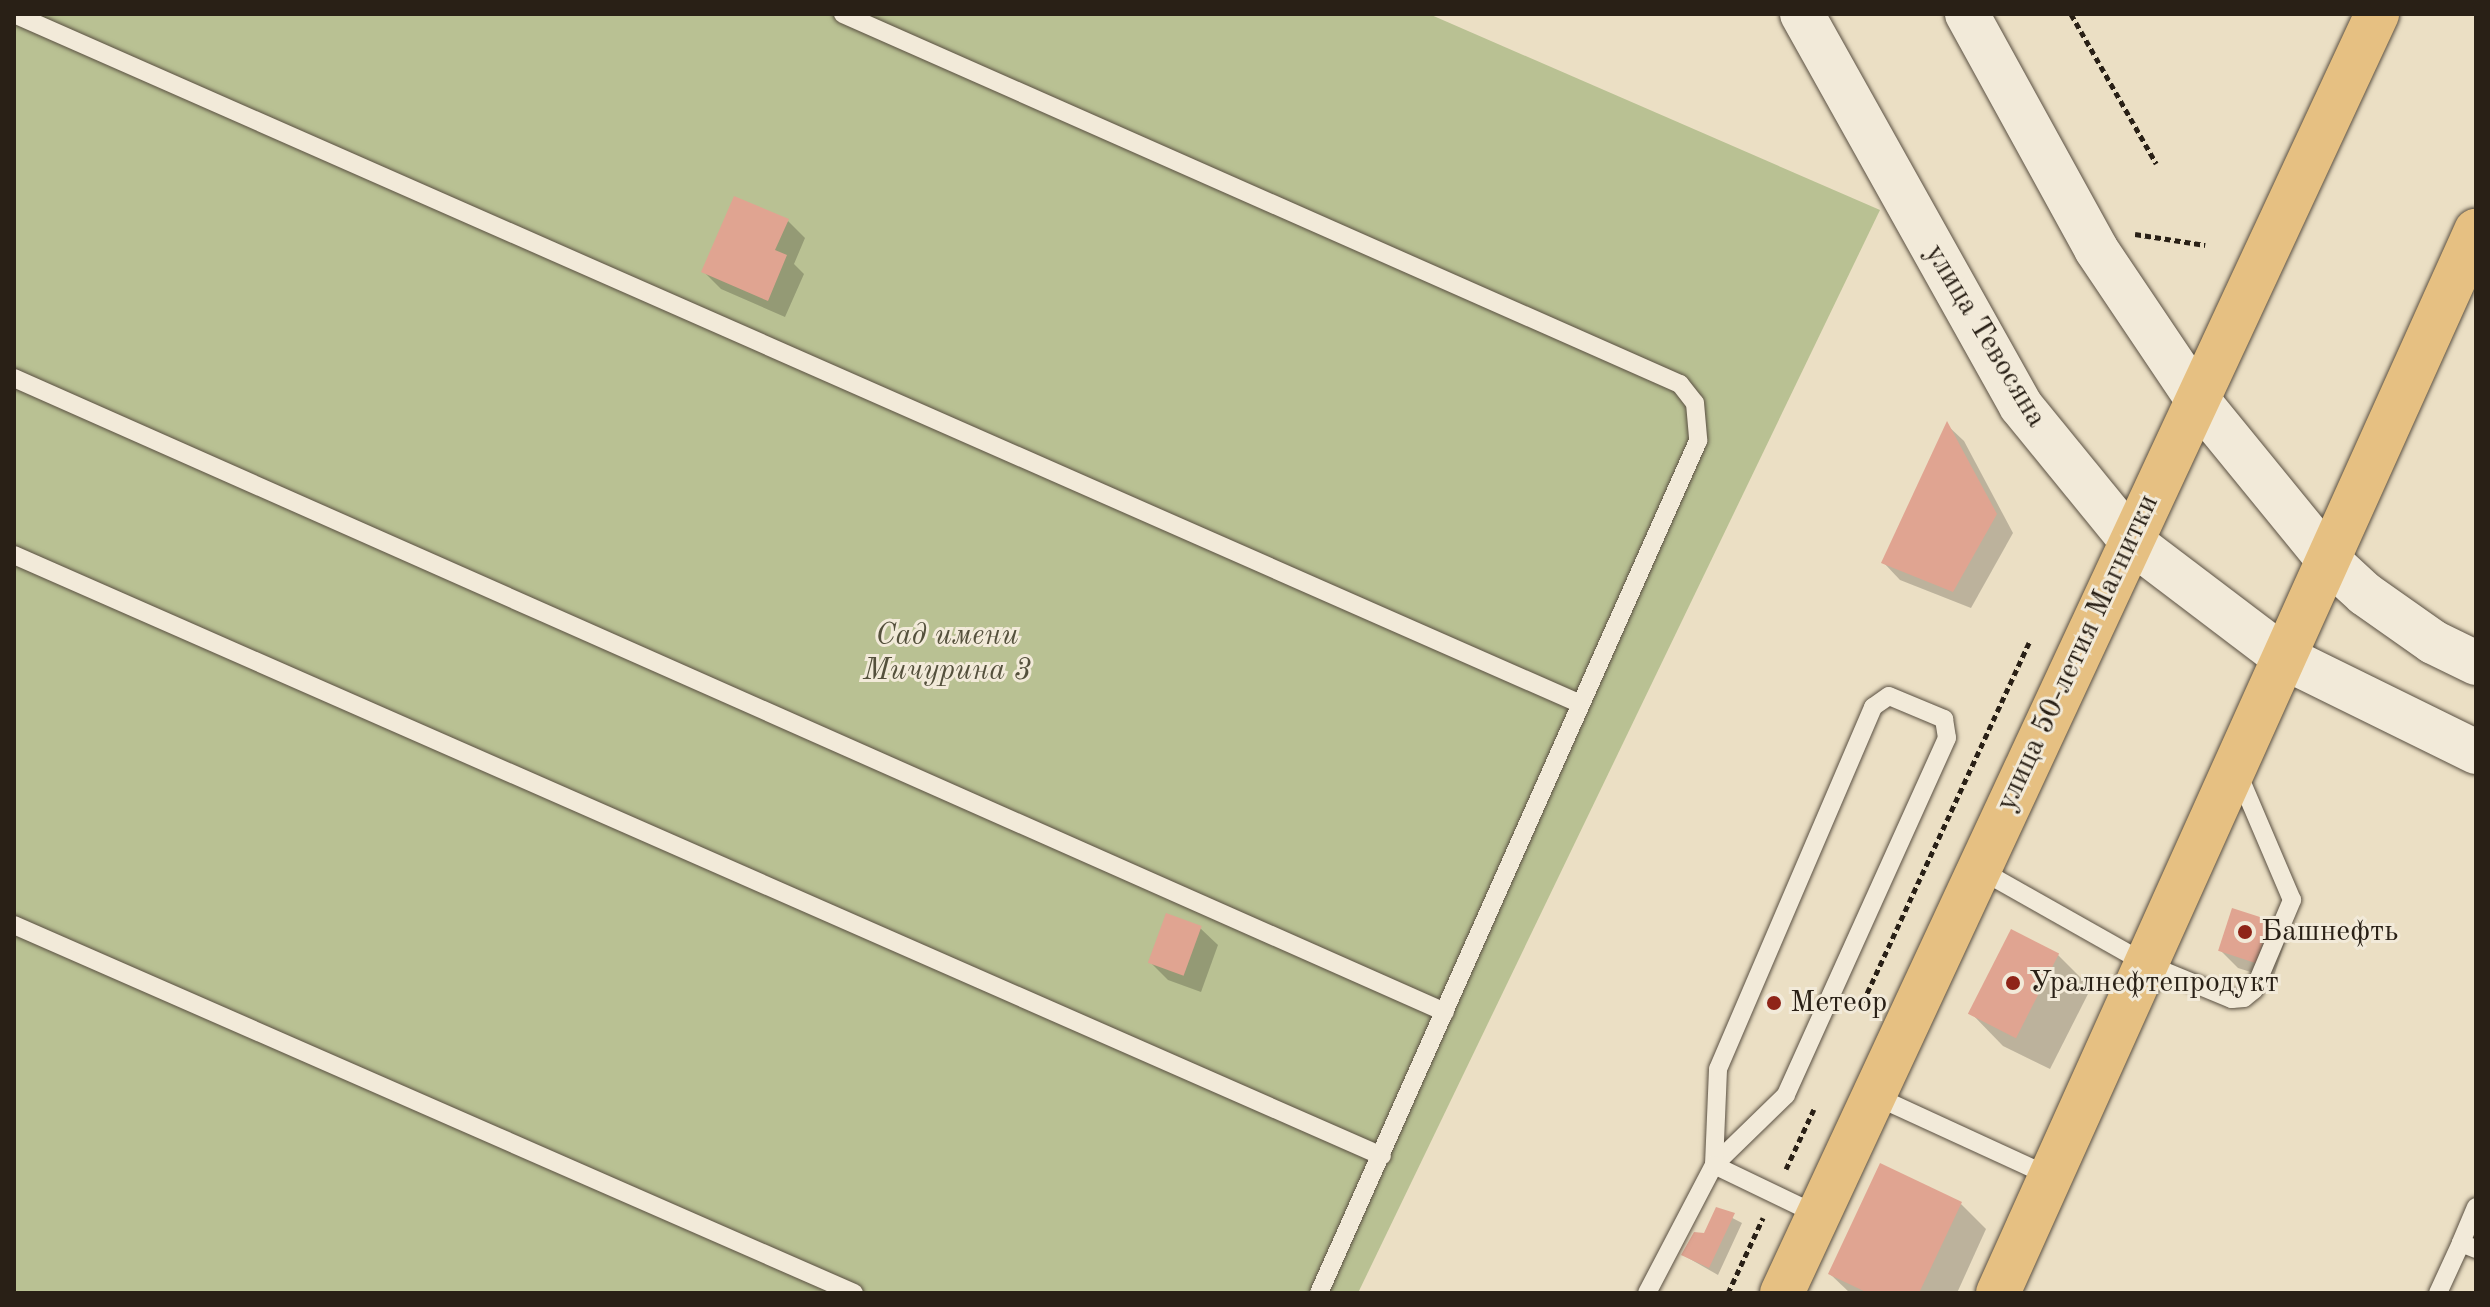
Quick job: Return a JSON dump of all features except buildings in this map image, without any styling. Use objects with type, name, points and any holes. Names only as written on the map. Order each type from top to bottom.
[{"type":"main road","name":"улица Тевосяна","points":[[1802,14],[2021,406],[2132,542],[2285,658],[2476,752]]},
{"type":"main road","points":[[1967,14],[2096,249],[2196,398],[2328,560],[2376,602],[2476,663]]},
{"type":"main road","name":"улица 50-летия Магнитки","points":[[1782,1293],[1977,868],[2377,14]]},
{"type":"main road","points":[[1998,1293],[2476,231]]},
{"type":"lane","points":[[14,14],[1581,704]]},
{"type":"lane","points":[[843,14],[1680,384],[1695,403],[1698,441],[1319,1293]]},
{"type":"lane","points":[[14,378],[1445,1012]]},
{"type":"lane","points":[[14,555],[1382,1156]]},
{"type":"lane","points":[[1647,1293],[1714,1165],[1786,1095],[1947,738],[1947,724],[1938,715],[1889,696],[1873,707],[1718,1069],[1714,1165]]},
{"type":"lane","points":[[1977,868],[2147,964],[2232,999],[2244,998],[2254,990],[2290,910],[2291,896],[2236,769]]},
{"type":"lane","points":[[14,925],[854,1293]]},
{"type":"lane","points":[[1873,1095],[2051,1177]]},
{"type":"lane","points":[[1714,1165],[1818,1215]]},
{"type":"lane","points":[[2438,1293],[2468,1246],[2476,1207]]},
{"type":"path","points":[[2071,14],[2156,163]]},
{"type":"path","points":[[2132,233],[2205,245]]},
{"type":"path","points":[[1861,1006],[2029,643]]},
{"type":"path","points":[[1728,1293],[1821,1093]]},
{"type":"green space","name":"Сад имени Мичурина 3","points":[[14,14],[1429,14],[1880,210],[1358,1293],[14,1293]]},
{"type":"place","name":"Башнефть","points":[[2245,932]]},
{"type":"place","name":"Уралнефтепродукт","points":[[2013,983]]},
{"type":"place","name":"Метеор","points":[[1774,1003]]}]
